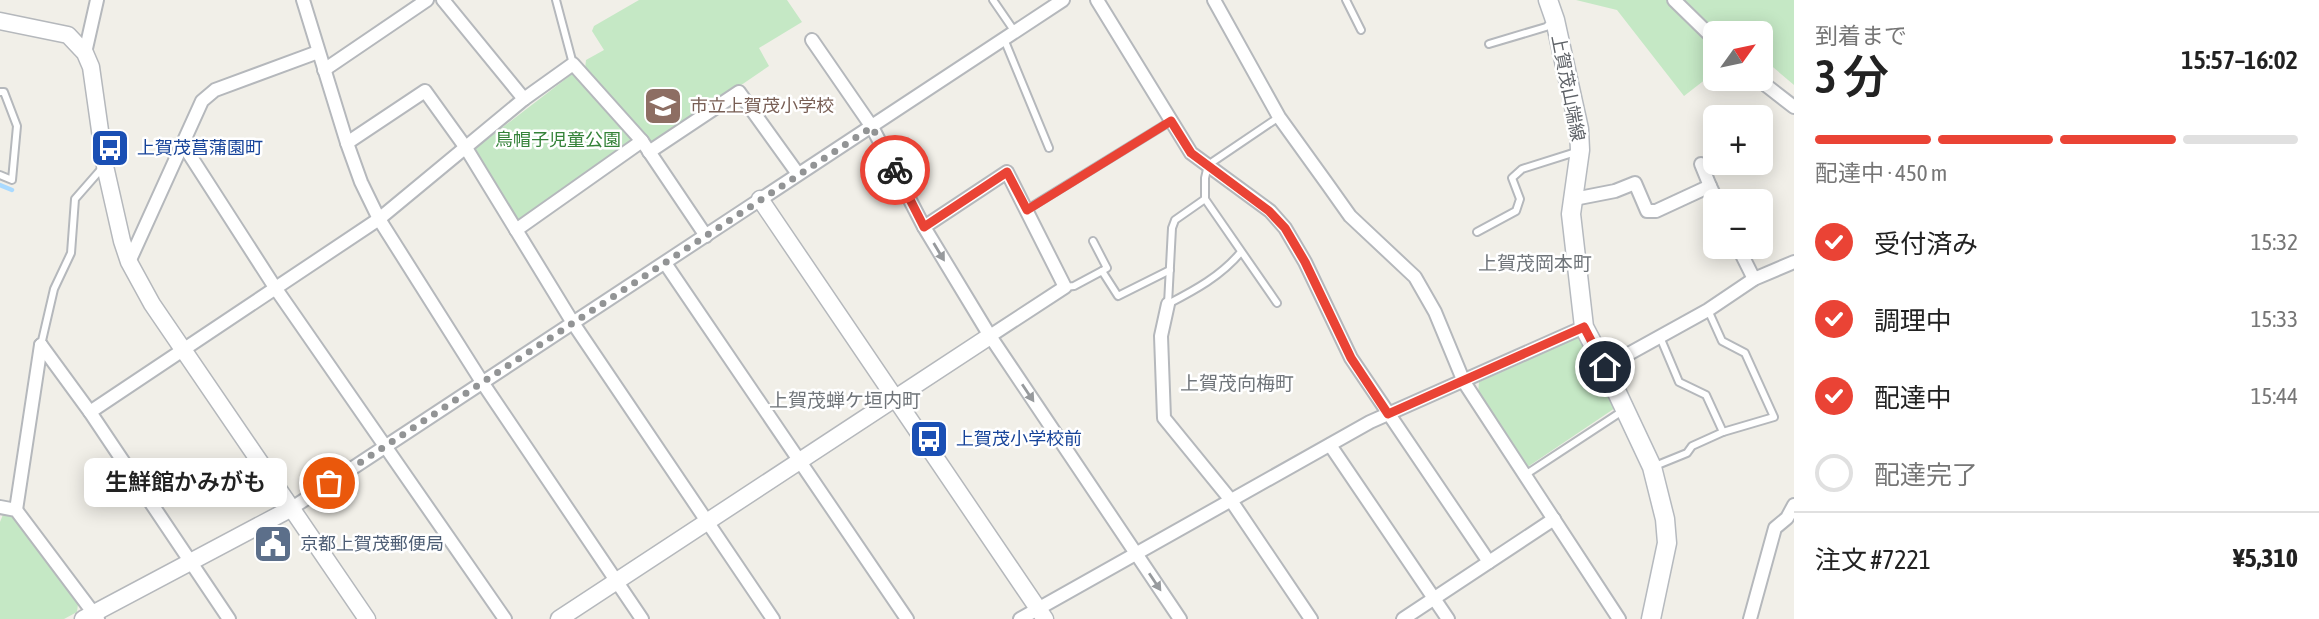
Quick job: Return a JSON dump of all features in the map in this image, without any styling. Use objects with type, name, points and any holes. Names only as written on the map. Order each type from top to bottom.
[{"type":"main road","name":"上賀茂山端線","points":[[1548,0],[1555,20],[1579,129],[1580,150],[1571,214],[1584,327],[1626,408],[1652,467],[1665,519],[1667,542],[1651,619]]},
{"type":"street","points":[[85,52],[97,0]]},
{"type":"street","points":[[303,0],[347,143],[361,182],[379,219],[482,382],[642,619]]},
{"type":"street","points":[[324,70],[427,0]]},
{"type":"street","points":[[443,0],[524,99]]},
{"type":"street","points":[[0,507],[16,510],[92,617],[292,508],[1063,0]]},
{"type":"street","points":[[1097,0],[1191,153],[1269,211],[1285,228],[1305,262],[1351,358],[1489,562]]},
{"type":"street","points":[[1213,0],[1279,117],[1350,216],[1415,277],[1435,312],[1464,382],[1617,618]]},
{"type":"street","points":[[1674,0],[1703,28]]},
{"type":"street","points":[[0,21],[68,35],[85,52],[91,67],[105,166],[122,242],[130,262],[152,304],[367,619]]},
{"type":"street","points":[[812,40],[872,127],[924,227],[990,336],[1181,619]]},
{"type":"street","points":[[130,262],[202,102],[215,90],[318,52]]},
{"type":"street","points":[[90,412],[379,219],[524,99],[573,64],[646,147],[706,236]]},
{"type":"street","points":[[347,143],[425,91],[466,148],[573,323],[773,619]]},
{"type":"street","points":[[1773,91],[1794,107]]},
{"type":"street","points":[[516,230],[646,147],[739,92],[798,174]]},
{"type":"street","points":[[184,146],[276,289],[505,619]]},
{"type":"street","points":[[1700,164],[1711,189]]},
{"type":"street","points":[[559,619],[1065,288],[1007,172],[924,227]]},
{"type":"street","points":[[1574,199],[1615,191],[1635,183],[1647,211],[1656,211],[1710,186]]},
{"type":"street","points":[[760,199],[1041,613]]},
{"type":"street","points":[[1744,259],[1754,279]]},
{"type":"street","points":[[1605,367],[1707,310],[1754,279],[1794,262]]},
{"type":"street","points":[[665,263],[907,619]]},
{"type":"street","points":[[1168,304],[1160,336],[1164,418],[1230,499],[1311,619]]},
{"type":"street","points":[[1020,619],[1041,613],[1135,552],[1388,414],[1584,327]]},
{"type":"street","points":[[41,345],[90,412],[229,619]]},
{"type":"street","points":[[16,510],[41,345]]},
{"type":"street","points":[[1330,445],[1448,619]]},
{"type":"street","points":[[1750,619],[1775,528],[1787,518],[1794,505]]},
{"type":"street","points":[[1403,619],[1554,519]]},
{"type":"lane","points":[[556,0],[573,64]]},
{"type":"lane","points":[[993,0],[1010,36],[1049,148]]},
{"type":"lane","points":[[1346,0],[1362,30]]},
{"type":"lane","points":[[1489,44],[1546,27],[1555,20]]},
{"type":"lane","points":[[0,92],[4,92],[17,126],[12,180],[0,175]]},
{"type":"lane","points":[[1277,303],[1205,199],[1205,178],[1208,165],[1279,117]]},
{"type":"lane","points":[[1027,210],[1171,121]]},
{"type":"lane","points":[[1477,232],[1516,211],[1520,199],[1513,178],[1522,169],[1580,150]]},
{"type":"lane","points":[[41,345],[54,289],[71,253],[75,199],[105,166]]},
{"type":"lane","points":[[1168,304],[1172,228],[1175,220],[1205,199]]},
{"type":"lane","points":[[1065,288],[1107,268],[1093,241]]},
{"type":"lane","points":[[1168,304],[1218,276],[1241,252]]},
{"type":"lane","points":[[1102,271],[1118,296],[1170,270]]},
{"type":"lane","points":[[1652,467],[1687,453],[1692,446],[1723,432],[1774,416],[1745,353],[1722,341],[1707,310]]},
{"type":"lane","points":[[1660,337],[1679,382],[1706,395],[1723,432]]},
{"type":"lane","points":[[1524,475],[1626,408]]},
{"type":"green space","name":"市立上賀茂小学校","points":[[639,0],[787,0],[802,22],[759,48],[769,66],[656,143],[648,142],[585,69],[586,60],[604,50],[592,31],[594,26]]},
{"type":"green space","points":[[1576,0],[1794,0],[1794,85],[1773,67],[1773,21],[1703,21],[1703,81],[1684,96],[1617,10]]},
{"type":"green space","name":"鳥帽子児童公園","points":[[572,74],[633,140],[520,222],[473,150]]},
{"type":"green space","points":[[1584,335],[1618,406],[1526,468],[1478,394],[1479,382]]},
{"type":"green space","points":[[4,512],[18,515],[78,604],[77,612],[64,619],[0,619],[0,522]]},
{"type":"waterway","points":[[0,185],[12,190]]},
{"type":"way so far","points":[[329,483],[872,127],[895,170]]},
{"type":"place","name":"市立上賀茂小学校","points":[[663,106]]},
{"type":"place","name":"上賀茂菖蒲園町","points":[[110,148]]},
{"type":"place","name":"上賀茂小学校前","points":[[929,439]]},
{"type":"place","name":"生鮮館かみがも","points":[[329,483]]},
{"type":"place","name":"京都上賀茂郵便局","points":[[273,544]]},
{"type":"district","name":"上賀茂岡本町","points":[[1535,263]]},
{"type":"district","name":"上賀茂向梅町","points":[[1237,383]]},
{"type":"district","name":"上賀茂蝉ケ垣内町","points":[[845,400]]},
{"type":"route","points":[[895,170],[924,227],[1007,172],[1027,210],[1171,121],[1191,153],[1269,211],[1285,228],[1305,262],[1351,358],[1388,414],[1584,327],[1605,367]]}]
